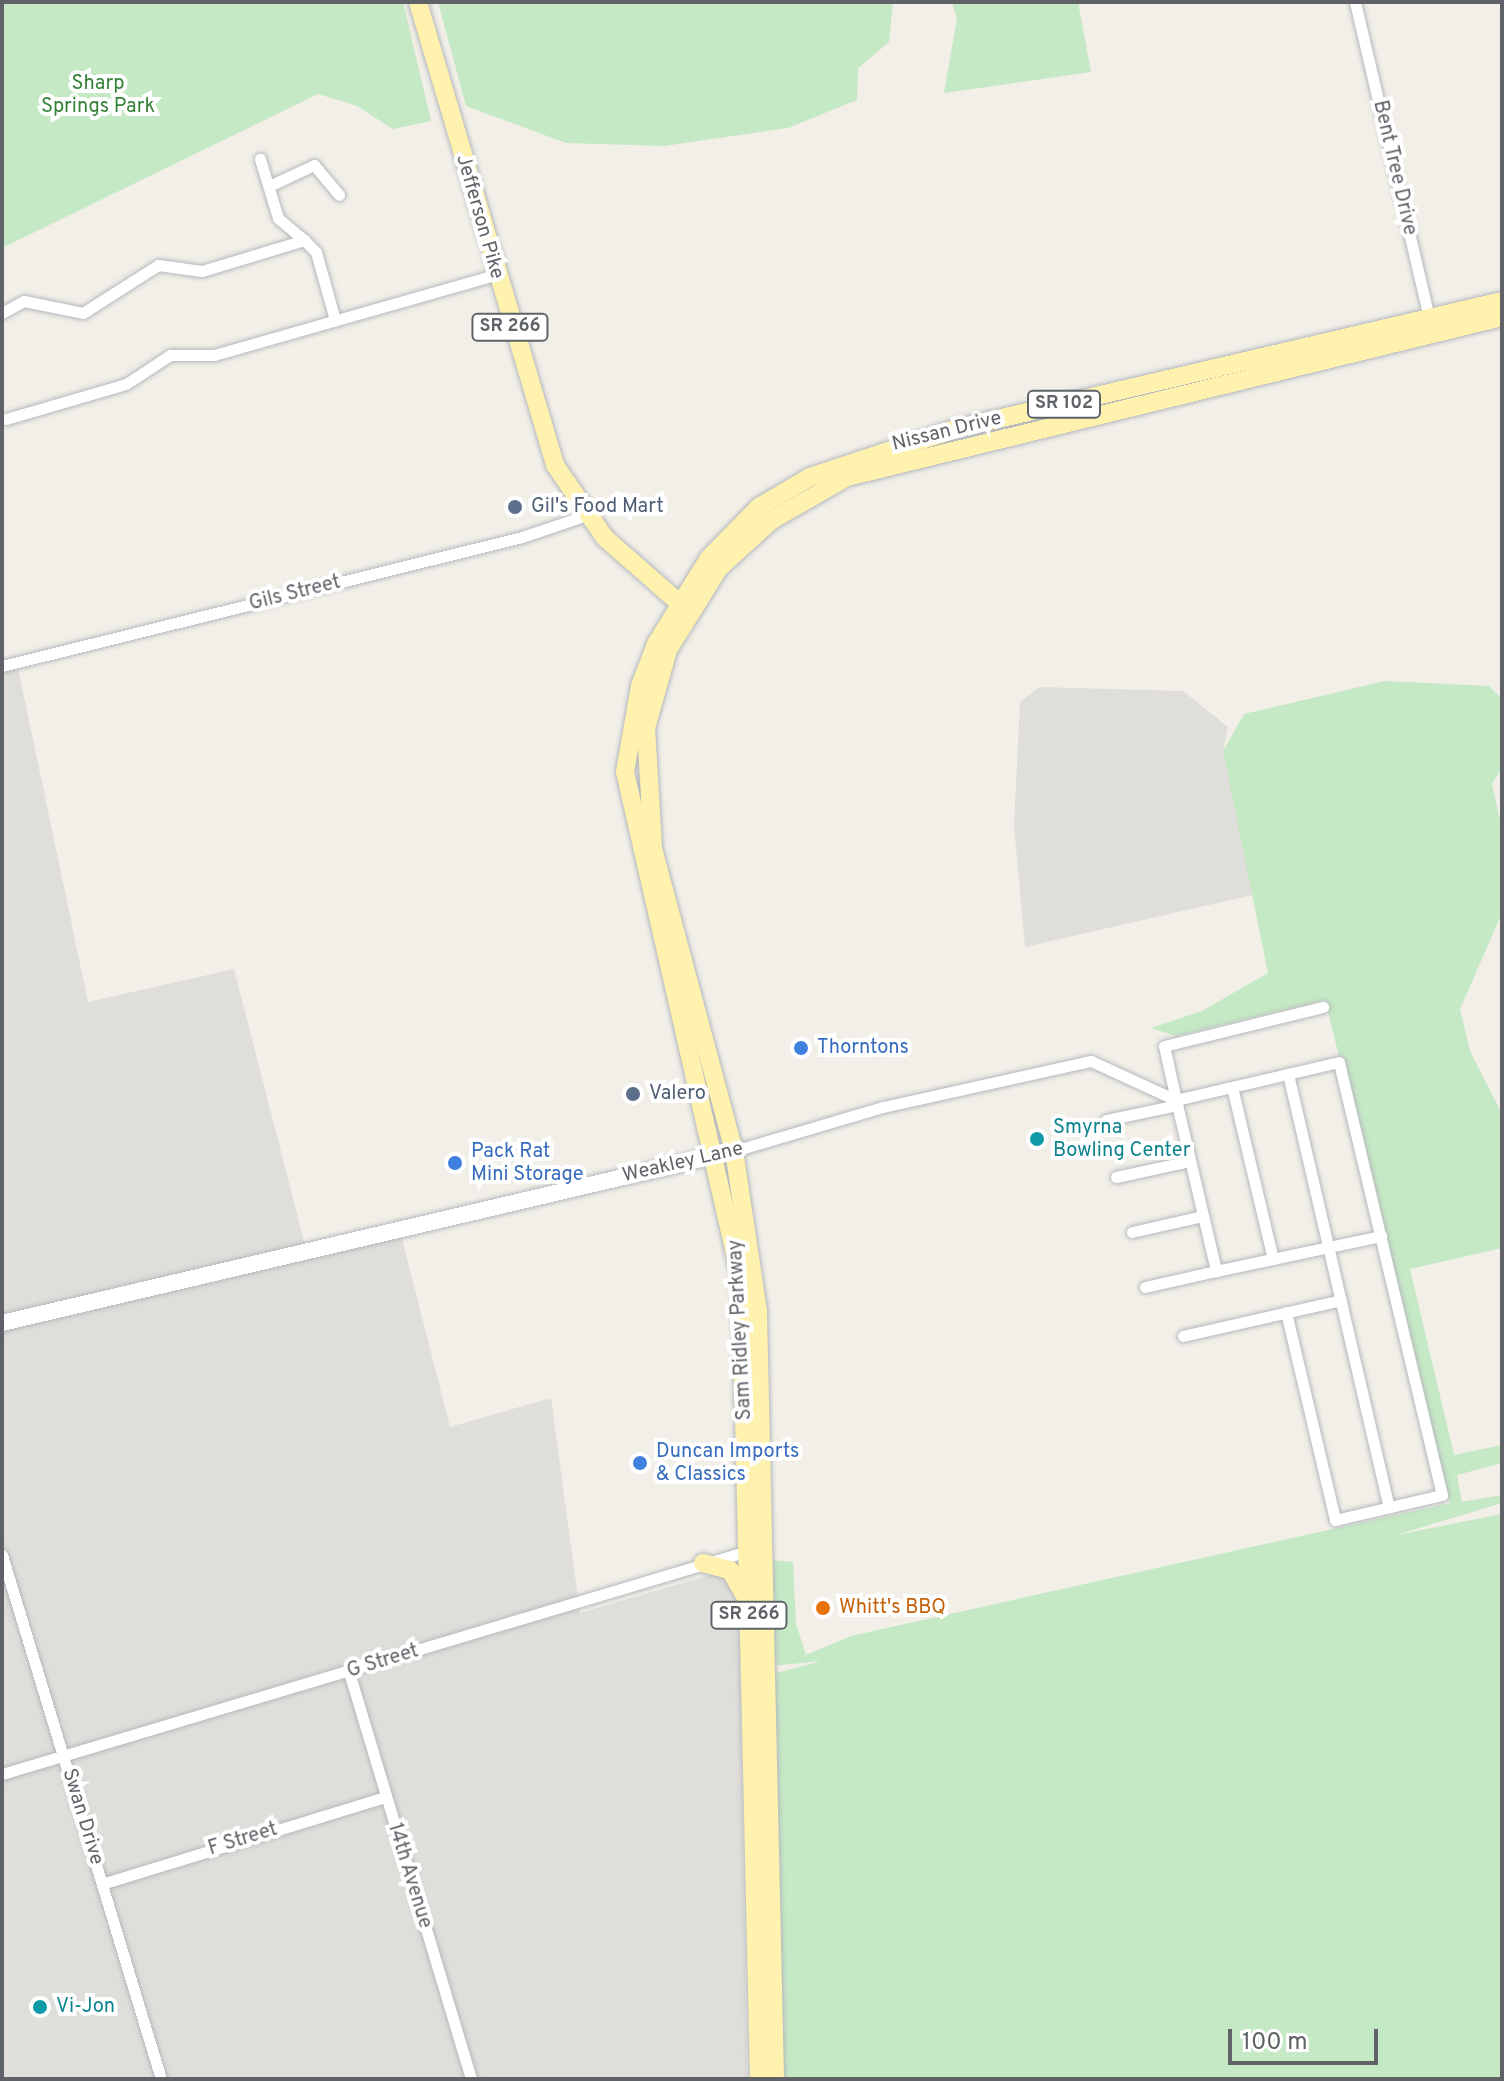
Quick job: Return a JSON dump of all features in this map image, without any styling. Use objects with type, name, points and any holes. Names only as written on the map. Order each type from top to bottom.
[{"type":"main road","name":"Jefferson Pike","points":[[420,4],[543,435],[587,515],[682,607]]},
{"type":"main road","name":"Nissan Drive","points":[[1432,326],[1502,301]]},
{"type":"main road","name":"Nissan Drive","points":[[682,607],[759,507],[874,451],[1432,326],[1502,317]]},
{"type":"main road","name":"Sam Ridley Parkway","points":[[682,607],[640,686],[625,772],[645,882],[725,1153],[741,1280],[755,1550],[775,2079]]},
{"type":"main road","name":"Weakley Lane","points":[[2,1323],[725,1153]]},
{"type":"main road","name":"Sam Ridley Parkway","points":[[755,1550],[749,1606],[759,2079]]},
{"type":"main road","points":[[703,1563],[730,1570],[749,1606]]},
{"type":"street","name":"Bent Tree Drive","points":[[1355,2],[1432,326]]},
{"type":"street","points":[[260,159],[278,218],[316,252],[335,320]]},
{"type":"street","points":[[269,186],[314,165],[339,195]]},
{"type":"street","points":[[2,313],[24,301],[83,313],[158,265],[202,271],[304,240]]},
{"type":"street","points":[[6,419],[126,384],[170,355],[214,355],[495,275]]},
{"type":"street","name":"Gils Street","points":[[2,666],[587,515]]},
{"type":"street","points":[[1216,1271],[1164,1046],[1323,1007]]},
{"type":"street","name":"Weakley Lane","points":[[725,1153],[883,1107],[1091,1061],[1128,1074],[1177,1102]]},
{"type":"street","points":[[1106,1120],[1339,1062],[1442,1495],[1335,1520],[1286,1312]]},
{"type":"street","points":[[1288,1074],[1389,1507]]},
{"type":"street","points":[[1232,1087],[1273,1259]]},
{"type":"street","points":[[1116,1177],[1190,1161]]},
{"type":"street","points":[[1132,1232],[1203,1216]]},
{"type":"street","points":[[1145,1287],[1381,1236]]},
{"type":"street","points":[[1183,1336],[1341,1300]]},
{"type":"street","name":"G Street","points":[[2,1774],[755,1550]]},
{"type":"street","name":"Swan Drive","points":[[2,1555],[161,2079]]},
{"type":"street","name":"14th Avenue","points":[[349,1672],[471,2079]]},
{"type":"street","name":"F Street","points":[[102,1884],[384,1797]]},
{"type":"shaded area","points":[[17,663],[88,1002],[234,969],[306,1249],[399,1227],[450,1427],[551,1398],[580,1613],[738,1567],[747,2079],[2,2079],[2,666]]},
{"type":"shaded area","points":[[1039,687],[1183,691],[1228,727],[1223,751],[1257,894],[1025,947],[1014,825],[1020,702]]},
{"type":"green space","name":"Sharp Springs Park","points":[[2,2],[403,2],[431,121],[393,129],[357,106],[318,94],[2,248]]},
{"type":"green space","points":[[438,2],[893,2],[889,42],[858,68],[857,100],[788,128],[664,146],[566,143],[466,106]]},
{"type":"green space","points":[[952,2],[1078,2],[1091,72],[944,93],[957,18]]},
{"type":"green space","points":[[1385,681],[1489,686],[1502,699],[1502,768],[1492,784],[1502,829],[1502,913],[1460,1009],[1470,1051],[1502,1114],[1502,1248],[1410,1269],[1454,1455],[1502,1445],[1502,1463],[1457,1475],[1462,1502],[1502,1495],[1502,1503],[1396,1535],[1502,1514],[1502,2079],[781,2079],[769,1675],[822,1661],[771,1666],[772,1560],[793,1562],[796,1624],[806,1655],[851,1636],[1450,1503],[1325,1000],[1176,1036],[1151,1028],[1202,1011],[1268,973],[1223,751],[1244,714]]},
{"type":"place","name":"Gil's Food Mart","points":[[515,507]]},
{"type":"place","name":"Thorntons","points":[[801,1048]]},
{"type":"place","name":"Valero","points":[[633,1094]]},
{"type":"place","name":"Smyrna Bowling Center","points":[[1037,1139]]},
{"type":"place","name":"Pack Rat Mini Storage","points":[[455,1163]]},
{"type":"place","name":"Duncan Imports & Classics","points":[[640,1463]]},
{"type":"place","name":"Whitt's BBQ","points":[[823,1608]]},
{"type":"place","name":"Vi-Jon","points":[[40,2007]]}]
